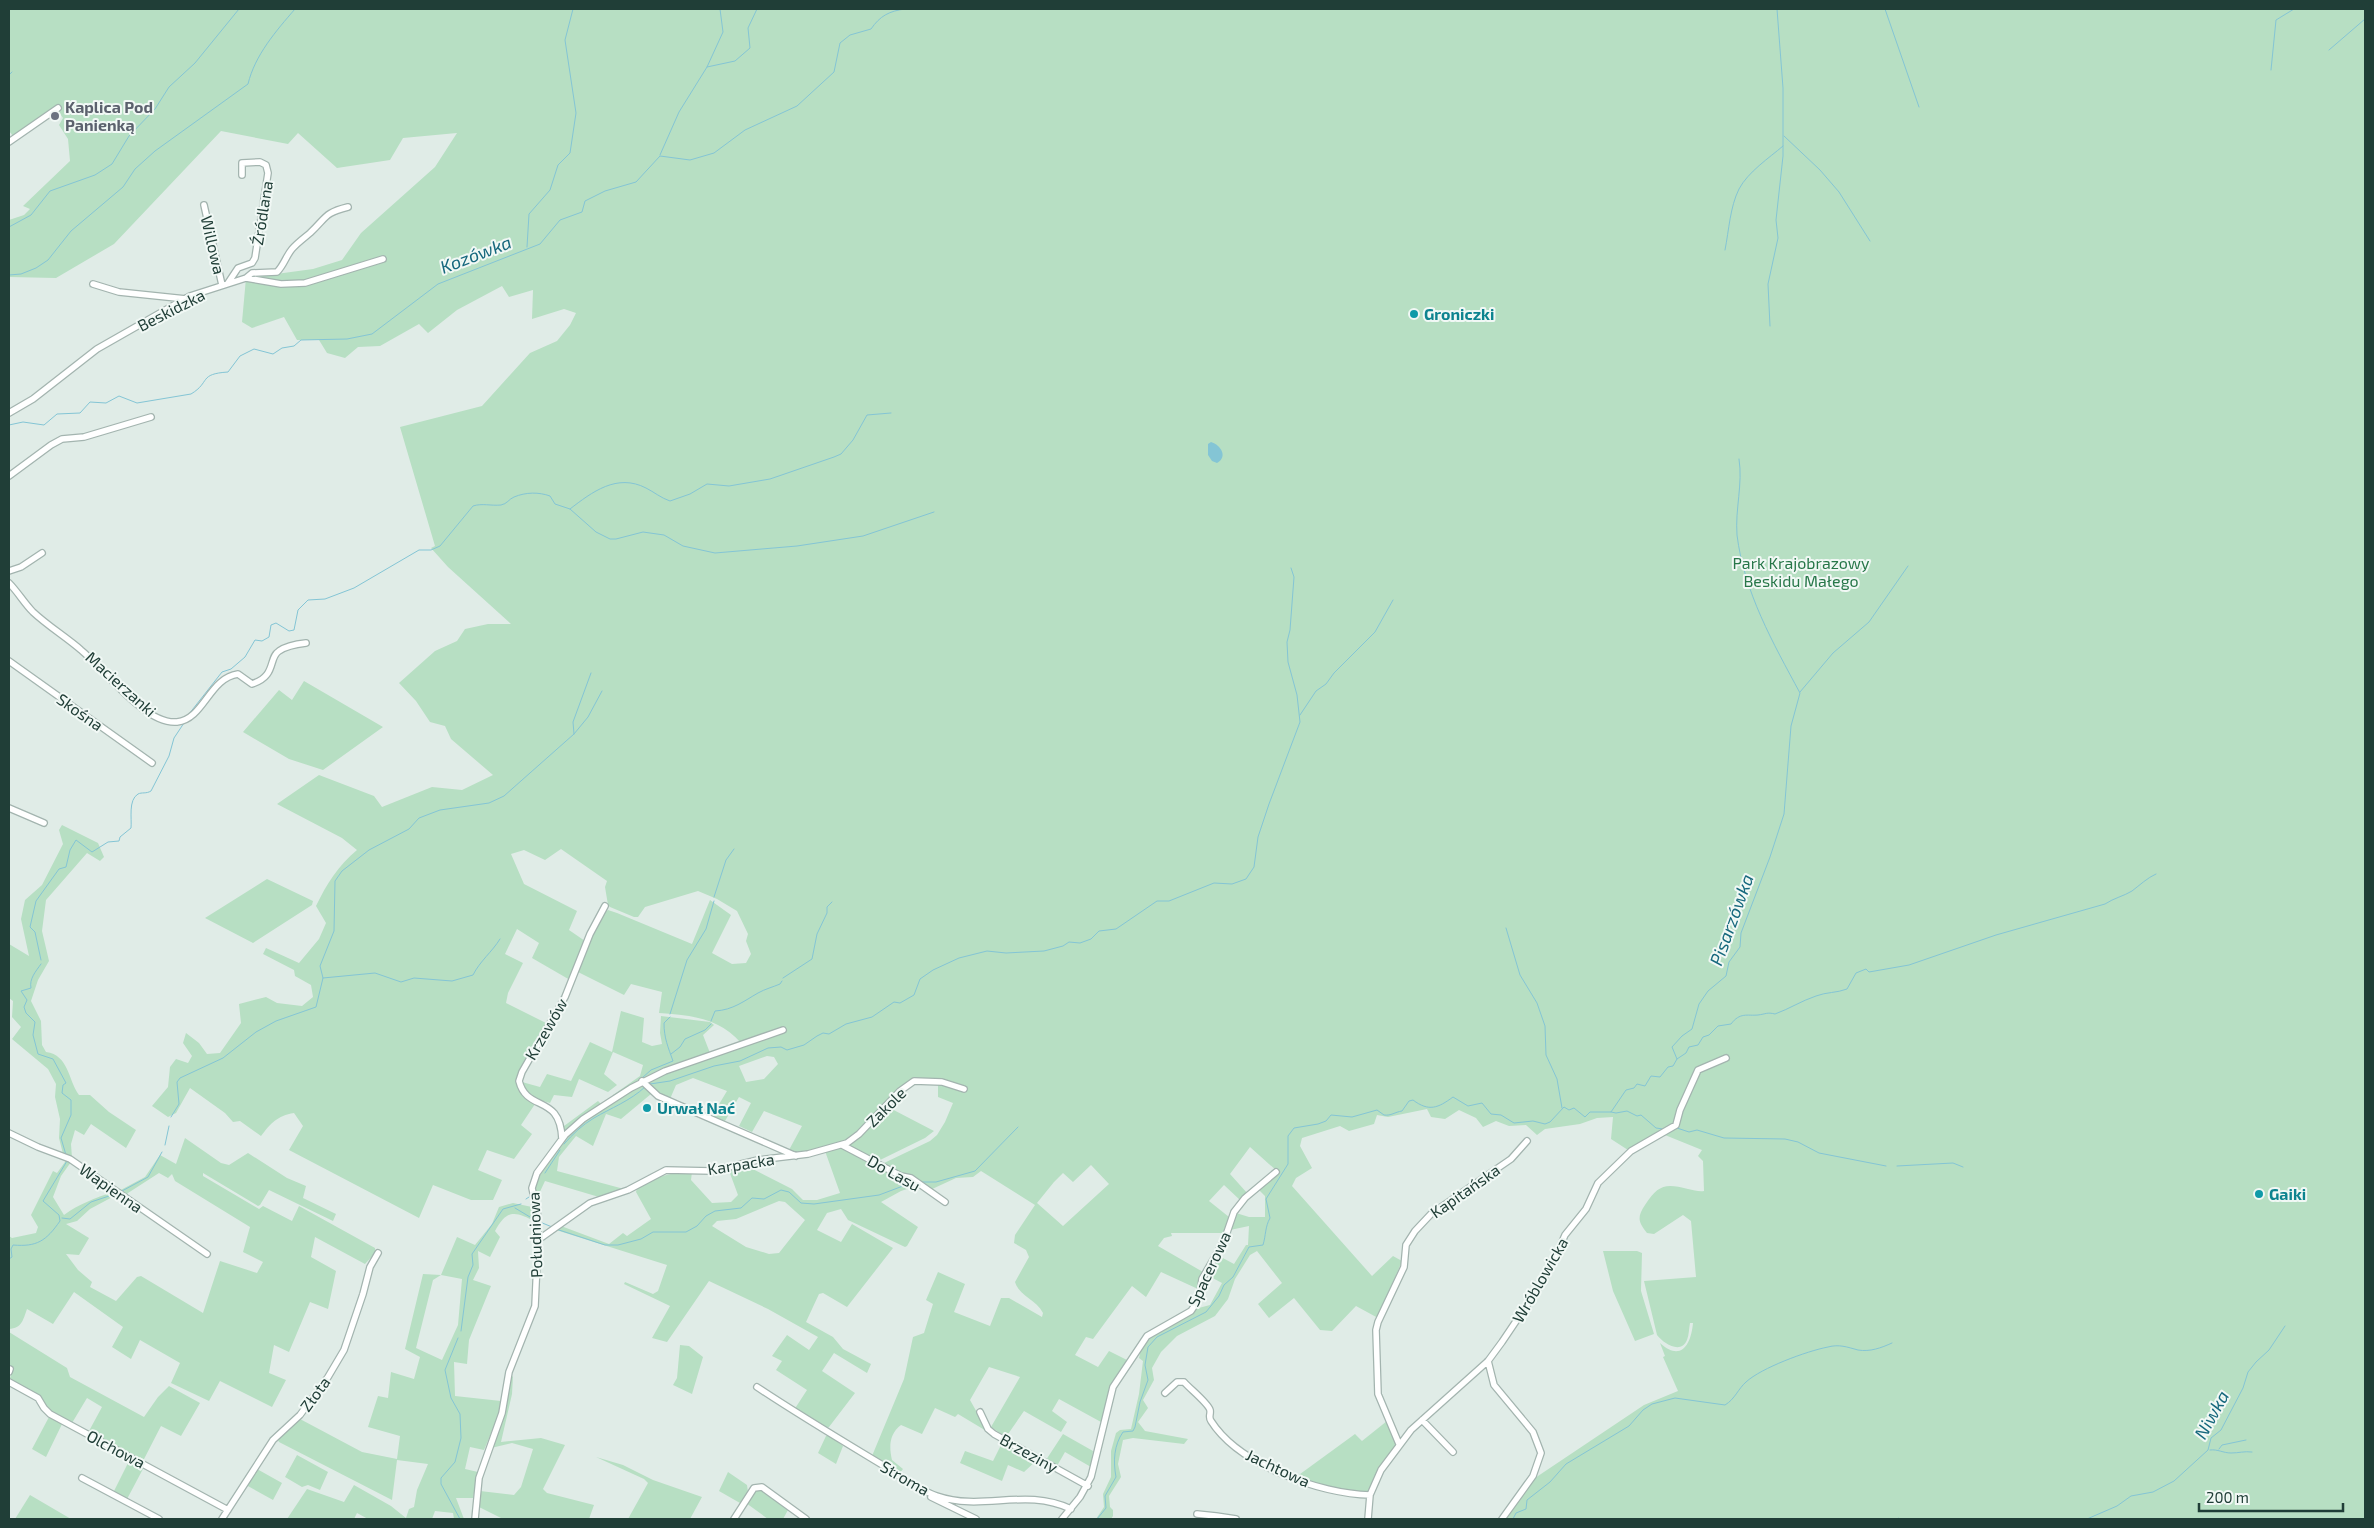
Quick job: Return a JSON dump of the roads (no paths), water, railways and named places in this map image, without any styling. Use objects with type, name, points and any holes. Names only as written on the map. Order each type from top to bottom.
[{"type":"street","points":[[9,142],[58,108]]},
{"type":"street","name":"Źródlana","points":[[225,284],[238,268],[252,263],[255,258],[268,173],[266,165],[260,162],[242,163],[242,175]]},
{"type":"street","name":"Willowa","points":[[204,205],[225,284]]},
{"type":"street","points":[[246,278],[252,273],[277,272],[291,249],[311,232],[323,218],[331,211],[348,207]]},
{"type":"street","name":"Beskidzka","points":[[9,413],[33,399],[97,349],[186,299],[246,278],[282,284],[298,284],[383,259]]},
{"type":"street","points":[[93,284],[119,292],[186,299]]},
{"type":"street","points":[[9,476],[51,444],[62,439],[84,437],[151,417]]},
{"type":"street","points":[[9,571],[42,553]]},
{"type":"street","name":"Macierzanki","points":[[9,583],[32,611],[83,651],[132,698],[154,716],[165,722],[178,722],[190,718],[216,686],[231,675],[238,674],[252,684],[260,682],[272,666],[274,655],[279,650],[306,643]]},
{"type":"street","name":"Skośna","points":[[9,661],[152,763]]},
{"type":"street","points":[[9,808],[44,823]]},
{"type":"street","name":"Krzewów","points":[[562,1139],[559,1117],[552,1109],[526,1094],[519,1081],[522,1072],[565,996],[590,934],[605,906]]},
{"type":"street","name":"Południowa","points":[[475,1519],[479,1478],[502,1413],[509,1372],[535,1306],[538,1217],[532,1188],[537,1174],[562,1139],[583,1119],[642,1081],[695,1060],[783,1030]]},
{"type":"street","name":"Wróblowicka","points":[[1368,1519],[1370,1495],[1377,1477],[1399,1444],[1422,1420],[1488,1360],[1532,1297],[1555,1258],[1565,1236],[1586,1209],[1598,1183],[1631,1151],[1676,1125],[1680,1110],[1698,1070],[1726,1058]]},
{"type":"street","points":[[642,1081],[658,1096],[796,1156]]},
{"type":"street","name":"Zakole","points":[[842,1146],[859,1134],[900,1091],[914,1081],[942,1082],[964,1089]]},
{"type":"street","name":"Wapienna","points":[[9,1133],[38,1147],[70,1158],[207,1254]]},
{"type":"street","name":"Kapitańska","points":[[1399,1444],[1378,1394],[1376,1330],[1381,1314],[1404,1267],[1408,1239],[1431,1214],[1498,1169],[1527,1141]]},
{"type":"street","name":"Karpacka","points":[[538,1240],[590,1203],[628,1190],[666,1170],[712,1170],[842,1146]]},
{"type":"street","name":"Do Lasu","points":[[842,1146],[900,1176],[911,1178],[946,1202]]},
{"type":"street","name":"Spacerowa","points":[[1062,1519],[1088,1486],[1113,1387],[1147,1336],[1191,1311],[1198,1299],[1202,1279],[1224,1241],[1234,1212],[1245,1198],[1276,1172]]},
{"type":"street","name":"Złota","points":[[222,1519],[273,1440],[300,1414],[328,1377],[344,1350],[370,1267],[378,1254]]},
{"type":"street","points":[[1488,1360],[1494,1385],[1533,1432],[1541,1453],[1533,1476],[1502,1519]]},
{"type":"street","name":"Olchowa","points":[[9,1382],[38,1398],[50,1414],[228,1510]]},
{"type":"street","name":"Jachtowa","points":[[1165,1393],[1176,1382],[1184,1382],[1208,1407],[1210,1421],[1228,1440],[1260,1462],[1316,1486],[1351,1494],[1370,1495]]},
{"type":"street","name":"Stroma","points":[[757,1387],[826,1432],[936,1496],[984,1503],[1030,1498],[1060,1504],[1071,1509]]},
{"type":"street","name":"Brzeziny","points":[[980,1412],[988,1429],[994,1434],[1088,1486]]},
{"type":"street","points":[[1422,1420],[1453,1452]]},
{"type":"street","points":[[82,1478],[159,1519]]},
{"type":"street","points":[[898,1478],[976,1519]]},
{"type":"street","points":[[734,1519],[754,1488],[762,1487],[806,1519]]},
{"type":"street","points":[[1196,1514],[1236,1519]]},
{"type":"water","points":[[1211,442],[1222,451],[1222,458],[1217,463],[1212,461],[1208,455],[1208,444]]},
{"type":"waterway","points":[[9,227],[31,215],[50,191],[95,175],[112,164],[129,136],[155,109],[169,87],[195,63],[239,9]]},
{"type":"waterway","points":[[9,275],[21,274],[36,268],[48,260],[71,231],[123,187],[135,169],[155,151],[248,84],[261,53],[295,9]]},
{"type":"waterway","points":[[527,247],[529,214],[550,190],[558,165],[570,153],[576,113],[565,40],[573,9]]},
{"type":"waterway","points":[[660,155],[679,112],[707,67],[723,32],[720,9]]},
{"type":"waterway","points":[[707,67],[735,61],[750,48],[748,28],[757,9]]},
{"type":"waterway","name":"Kozówka","points":[[9,425],[23,422],[44,425],[57,414],[80,413],[90,402],[106,403],[119,396],[137,403],[191,394],[208,377],[228,372],[240,356],[254,349],[273,354],[282,348],[294,346],[301,340],[347,339],[372,334],[438,284],[540,244],[560,220],[582,212],[585,201],[605,191],[636,182],[660,156],[690,160],[714,153],[745,130],[797,106],[834,72],[840,43],[850,35],[871,29],[885,15],[905,9]]},
{"type":"waterway","points":[[1770,326],[1768,284],[1778,238],[1776,220],[1783,156],[1783,88],[1777,9]]},
{"type":"waterway","points":[[1885,9],[1919,107]]},
{"type":"waterway","points":[[2271,70],[2276,20],[2294,9]]},
{"type":"waterway","points":[[2329,50],[2365,19]]},
{"type":"waterway","points":[[9,75],[12,72]]},
{"type":"waterway","points":[[1784,136],[1820,170],[1839,192],[1870,241]]},
{"type":"waterway","points":[[1725,250],[1732,211],[1739,189],[1753,171],[1783,146]]},
{"type":"waterway","points":[[570,509],[587,496],[605,486],[615,484],[635,484],[670,501],[690,494],[707,484],[729,486],[770,479],[841,454],[853,440],[867,415],[891,413]]},
{"type":"waterway","name":"Pisarzówka","points":[[1097,1519],[1106,1508],[1105,1496],[1116,1477],[1115,1459],[1118,1442],[1123,1432],[1133,1431],[1135,1427],[1140,1402],[1148,1380],[1145,1365],[1148,1347],[1157,1337],[1206,1312],[1219,1296],[1224,1285],[1233,1277],[1249,1247],[1263,1245],[1270,1218],[1266,1199],[1288,1164],[1288,1136],[1294,1128],[1318,1124],[1326,1121],[1331,1115],[1352,1117],[1377,1110],[1384,1115],[1391,1114],[1402,1111],[1409,1101],[1413,1100],[1424,1106],[1433,1107],[1443,1104],[1453,1097],[1468,1106],[1482,1103],[1491,1114],[1501,1115],[1514,1123],[1533,1121],[1545,1124],[1550,1122],[1564,1107],[1569,1110],[1574,1108],[1585,1117],[1590,1112],[1611,1112],[1626,1090],[1634,1088],[1637,1084],[1645,1086],[1651,1076],[1660,1077],[1668,1067],[1673,1066],[1677,1059],[1672,1047],[1692,1029],[1699,1004],[1708,991],[1726,976],[1729,962],[1740,947],[1741,933],[1784,814],[1791,726],[1800,693],[1761,617],[1746,577],[1737,535],[1739,459]]},
{"type":"waterway","points":[[189,714],[222,672],[231,669],[245,657],[255,640],[262,641],[269,637],[271,625],[276,623],[289,631],[294,630],[298,610],[308,600],[325,599],[354,588],[419,550],[431,550],[440,546],[473,506],[501,505],[519,495],[528,493],[541,494],[550,496],[555,504],[570,509],[596,532],[610,539],[643,532],[664,535],[683,546],[715,553],[797,546],[863,536],[934,512]]},
{"type":"waterway","points":[[1800,692],[1833,653],[1869,622],[1908,566]]},
{"type":"waterway","points":[[650,1084],[670,1081],[714,1066],[740,1061],[768,1048],[781,1047],[787,1050],[804,1045],[823,1033],[829,1034],[846,1024],[872,1017],[894,1002],[900,1003],[914,995],[920,979],[933,970],[959,958],[987,951],[1006,953],[1044,951],[1063,946],[1069,942],[1080,943],[1091,939],[1099,931],[1116,929],[1157,901],[1169,901],[1214,883],[1232,884],[1246,879],[1254,867],[1258,837],[1300,722],[1297,695],[1288,662],[1287,642],[1290,630],[1294,577],[1291,568]]},
{"type":"waterway","points":[[1300,715],[1316,691],[1326,684],[1334,673],[1375,632],[1393,600]]},
{"type":"waterway","points":[[574,734],[573,722],[591,673]]},
{"type":"waterway","points":[[171,1117],[179,1104],[177,1082],[180,1078],[223,1058],[256,1032],[276,1021],[316,1007],[323,978],[320,966],[334,931],[335,881],[342,871],[369,850],[409,829],[419,818],[440,810],[489,803],[504,796],[574,734],[588,717],[602,691]]},
{"type":"waterway","points":[[41,960],[35,932],[30,927],[36,901],[59,869],[66,867],[70,850],[76,840],[92,852],[108,842],[119,841],[120,837],[131,828],[131,810],[135,797],[138,794],[151,791],[169,756],[174,738],[184,723]]},
{"type":"waterway","points":[[714,897],[726,860],[734,849]]},
{"type":"waterway","points":[[1677,1059],[1686,1053],[1689,1047],[1698,1045],[1703,1037],[1709,1035],[1718,1026],[1731,1024],[1741,1016],[1775,1014],[1816,996],[1847,989],[1856,973],[1866,969],[1869,972],[1909,965],[1996,935],[2105,904],[2132,891],[2156,874]]},
{"type":"waterway","points":[[670,1014],[687,960],[706,929],[714,901]]},
{"type":"waterway","points":[[783,978],[812,959],[817,934],[827,913],[827,907],[832,902]]},
{"type":"waterway","points":[[1506,928],[1520,975],[1537,1003],[1545,1026],[1546,1055],[1557,1079],[1562,1108]]},
{"type":"waterway","points":[[323,978],[375,973],[401,982],[414,978],[452,981],[473,975],[500,939]]},
{"type":"waterway","points":[[41,964],[32,978],[31,988],[21,991],[27,1000],[24,1007],[26,1013],[35,1022],[33,1035],[38,1054],[53,1059],[66,1083],[63,1085],[62,1093],[71,1100],[71,1115],[61,1138],[66,1155]]},
{"type":"waterway","points":[[711,1021],[715,1011],[733,1007],[780,984],[782,981]]},
{"type":"waterway","points":[[642,1078],[651,1070],[673,1061],[664,1028],[664,1023],[670,1017]]},
{"type":"waterway","points":[[671,1054],[680,1047],[685,1039],[705,1030],[711,1024]]},
{"type":"waterway","points":[[564,1144],[574,1133],[594,1118],[627,1100],[645,1087]]},
{"type":"waterway","points":[[1611,1112],[1627,1111],[1637,1116],[1641,1115],[1656,1128],[1663,1129]]},
{"type":"waterway","points":[[165,1145],[169,1126]]},
{"type":"waterway","points":[[922,1182],[936,1182],[975,1171],[1018,1127]]},
{"type":"waterway","points":[[1677,1128],[1689,1132],[1697,1130],[1724,1138],[1785,1139],[1798,1142],[1819,1153],[1886,1166]]},
{"type":"waterway","points":[[545,1173],[560,1150]]},
{"type":"waterway","points":[[122,1191],[148,1177],[162,1152]]},
{"type":"waterway","points":[[9,1259],[12,1257],[11,1249],[13,1245],[35,1244],[45,1238],[60,1221],[59,1215],[43,1201],[67,1161]]},
{"type":"waterway","points":[[1897,1166],[1953,1163],[1963,1167]]},
{"type":"waterway","points":[[556,1229],[605,1245],[618,1245],[641,1239],[653,1232],[686,1232],[697,1226],[706,1216],[715,1211],[741,1208],[752,1198],[764,1199],[781,1190],[789,1192],[801,1203],[814,1204],[879,1195],[911,1183]]},
{"type":"waterway","points":[[62,1218],[70,1219],[91,1202],[115,1194]]},
{"type":"waterway","points":[[461,1331],[468,1277],[473,1265],[472,1254],[503,1209],[521,1204]]},
{"type":"waterway","points":[[515,1208],[535,1220]]},
{"type":"waterway","points":[[540,1222],[552,1227]]},
{"type":"waterway","name":"Niwka","points":[[2087,1519],[2117,1506],[2131,1496],[2153,1492],[2174,1481],[2208,1450],[2211,1438],[2221,1430],[2243,1388],[2248,1372],[2269,1350],[2285,1326]]},
{"type":"waterway","points":[[458,1338],[445,1370],[451,1398],[460,1414],[461,1438],[455,1462],[441,1478],[441,1484],[460,1519]]},
{"type":"waterway","points":[[1513,1519],[1516,1513],[1526,1509],[1527,1500],[1550,1482],[1566,1464],[1629,1426],[1643,1410],[1652,1404],[1675,1398],[1725,1405],[1753,1377],[1762,1371],[1797,1356],[1832,1346],[1867,1350],[1880,1348],[1892,1343]]},
{"type":"waterway","points":[[2219,1449],[2222,1445],[2246,1440]]},
{"type":"waterway","points":[[2210,1450],[2231,1453],[2252,1452]]},
{"type":"place","name":"Kaplica Pod Panienką","points":[[55,116]]},
{"type":"place","name":"Groniczki","points":[[1414,314]]},
{"type":"place","name":"Urwał Nać","points":[[647,1108]]},
{"type":"place","name":"Gaiki","points":[[2259,1194]]},
{"type":"park label","name":"Park Krajobrazowy Beskidu Małego","points":[[1801,572]]}]
